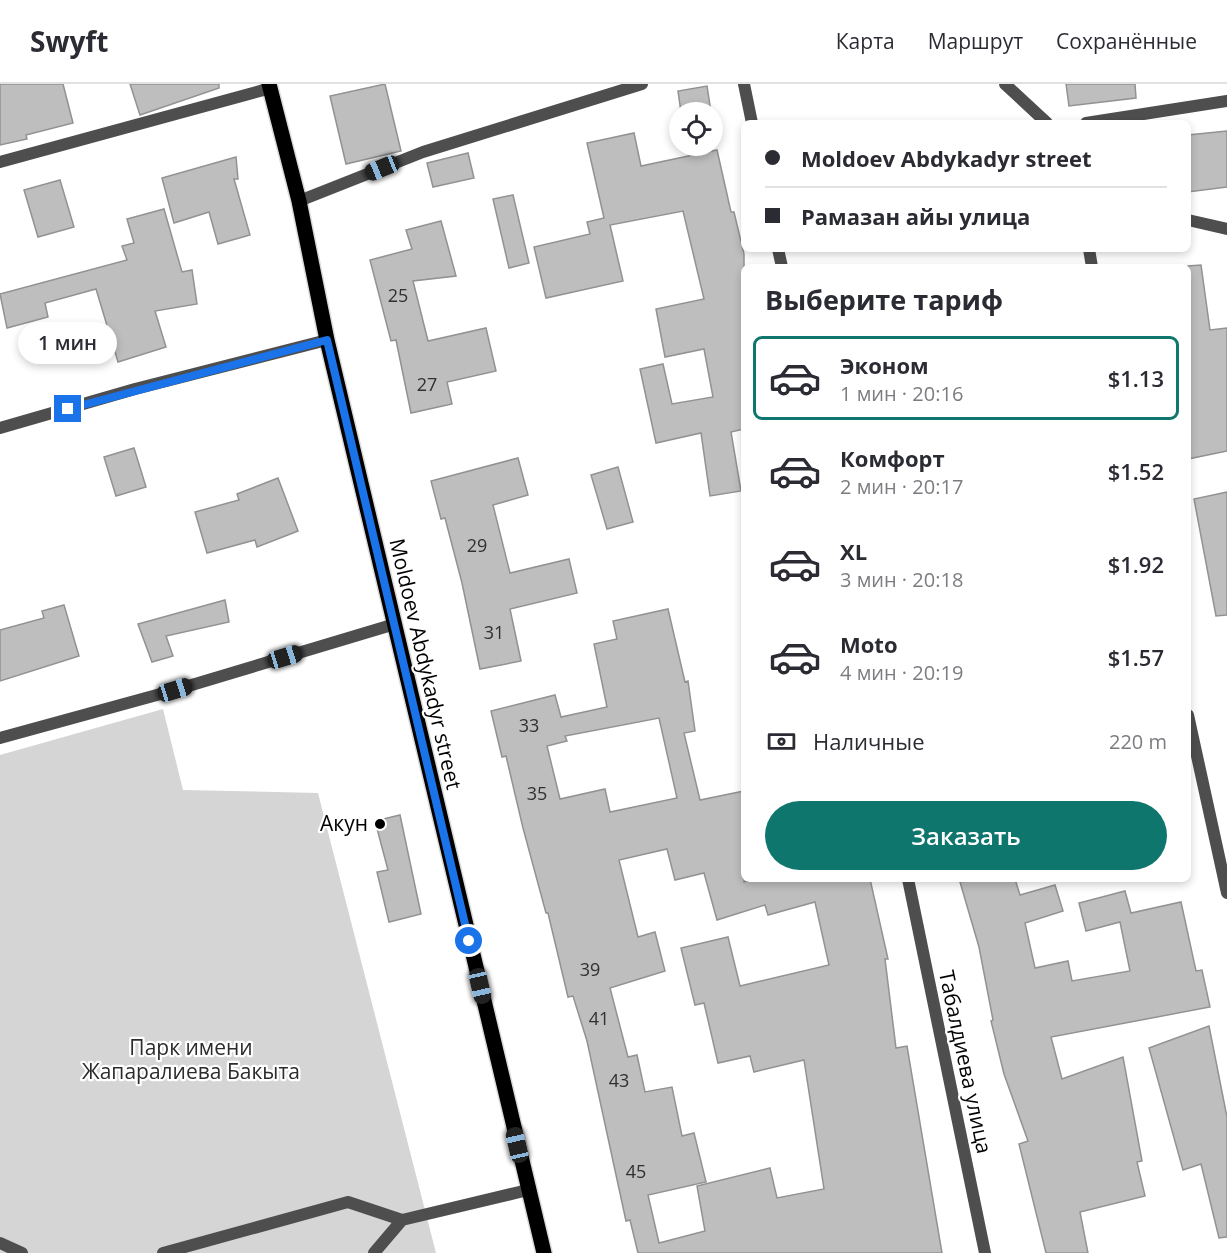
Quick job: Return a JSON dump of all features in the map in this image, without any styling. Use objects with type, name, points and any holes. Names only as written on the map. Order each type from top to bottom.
[{"type":"main road","name":"Moldoev Abdykadyr street","points":[[270,86],[299,201],[327,340],[544,1253]]},
{"type":"street","points":[[299,201],[423,152],[642,84]]},
{"type":"street","points":[[744,84],[751,120]]},
{"type":"street","points":[[1005,84],[1044,120]]},
{"type":"street","points":[[0,162],[270,86]]},
{"type":"street","points":[[1105,120],[1227,101]]},
{"type":"street","points":[[1191,221],[1227,229]]},
{"type":"street","points":[[0,428],[135,389],[327,340]]},
{"type":"street","points":[[0,738],[175,690],[394,624]]},
{"type":"street","points":[[1191,729],[1227,893]]},
{"type":"street","name":"Табалдиева улица","points":[[909,882],[985,1253]]},
{"type":"street","points":[[163,1253],[348,1202],[402,1220],[528,1190]]},
{"type":"street","points":[[374,1253],[402,1220]]},
{"type":"street","points":[[0,1243],[22,1253]]},
{"type":"green space","name":"Парк имени Жапаралиева Бакыта","points":[[163,709],[183,790],[318,793],[436,1253],[0,1253],[0,755]]},
{"type":"building","points":[[0,84],[63,84],[73,123],[26,135],[27,139],[0,145]]},
{"type":"building","points":[[130,84],[219,84],[219,88],[140,115]]},
{"type":"building","points":[[385,84],[401,151],[346,164],[330,96]]},
{"type":"building","points":[[1066,84],[1135,84],[1136,98],[1069,106]]},
{"type":"building","points":[[707,86],[709,102],[680,102],[678,91]]},
{"type":"building","points":[[1227,131],[1227,187],[1191,192],[1191,135]]},
{"type":"building","points":[[634,133],[641,166],[688,156],[718,156],[731,212],[734,212],[741,241],[741,252],[744,254],[744,264],[741,264],[741,430],[731,432],[741,491],[710,496],[701,433],[656,443],[640,369],[663,364],[672,404],[713,397],[704,349],[665,357],[656,309],[704,299],[683,211],[610,225],[623,281],[546,298],[534,247],[590,234],[587,222],[604,218],[587,143]]},
{"type":"building","points":[[468,153],[474,178],[433,187],[427,163]]},
{"type":"building","points":[[236,157],[238,179],[234,179],[250,235],[218,244],[209,212],[174,223],[162,178]]},
{"type":"building","points":[[60,180],[74,227],[38,237],[24,190]]},
{"type":"building","points":[[513,195],[529,263],[509,268],[493,199]]},
{"type":"building","points":[[164,209],[182,272],[192,270],[197,304],[155,311],[166,347],[118,362],[96,289],[45,303],[48,317],[7,328],[0,294],[127,260],[122,246],[134,243],[127,219]]},
{"type":"building","points":[[441,221],[456,276],[413,281],[428,341],[486,328],[496,371],[447,382],[452,404],[411,413],[396,340],[391,341],[370,260],[412,249],[406,230]]},
{"type":"building","points":[[1201,265],[1210,330],[1227,328],[1227,451],[1191,458],[1191,266]]},
{"type":"building","points":[[134,448],[146,487],[116,496],[104,457]]},
{"type":"building","points":[[518,458],[528,495],[493,505],[510,573],[569,559],[577,593],[510,609],[521,661],[480,669],[462,583],[445,518],[441,519],[431,481]]},
{"type":"building","points":[[618,467],[633,522],[607,529],[591,475]]},
{"type":"building","points":[[278,478],[298,531],[257,547],[255,540],[207,553],[195,512],[239,500],[237,494]]},
{"type":"building","points":[[1227,492],[1227,615],[1216,616],[1194,499]]},
{"type":"building","points":[[225,600],[229,622],[166,636],[173,656],[152,662],[138,624]]},
{"type":"building","points":[[64,605],[79,656],[0,681],[0,630],[44,618],[42,611]]},
{"type":"building","points":[[668,609],[685,682],[688,681],[695,731],[684,733],[700,800],[741,792],[741,882],[871,882],[888,959],[885,959],[896,1048],[907,1046],[942,1253],[638,1253],[630,1220],[626,1221],[587,1041],[573,996],[568,997],[506,756],[502,757],[491,711],[555,695],[561,717],[607,707],[594,644],[617,639],[613,621]],"holes":[[[659,718],[677,798],[610,812],[605,789],[560,799],[547,746],[567,741],[565,736]],[[667,849],[675,880],[704,873],[717,920],[765,905],[768,915],[815,902],[829,965],[740,986],[728,937],[681,948],[695,1005],[704,1003],[718,1063],[750,1056],[754,1072],[804,1060],[824,1189],[777,1198],[770,1168],[697,1186],[705,1231],[659,1243],[648,1195],[706,1182],[694,1133],[682,1136],[672,1087],[645,1092],[637,1055],[628,1057],[610,988],[665,971],[655,932],[638,937],[619,860]]]},
{"type":"building","points":[[400,815],[421,914],[389,922],[377,872],[388,870],[375,821]]},
{"type":"building","points":[[960,882],[1016,882],[1020,895],[1055,885],[1063,911],[1025,923],[1035,968],[1068,961],[1072,981],[1130,971],[1120,922],[1086,931],[1079,903],[1125,891],[1131,913],[1181,902],[1196,971],[1202,970],[1210,1007],[1051,1037],[1062,1079],[1123,1057],[1142,1161],[1137,1162],[1145,1196],[1080,1212],[1088,1253],[1046,1253],[1019,1144],[1028,1141],[1004,1074],[991,1021],[993,1020],[979,947]]},
{"type":"building","points":[[1209,1026],[1227,1117],[1227,1237],[1219,1238],[1201,1164],[1183,1170],[1149,1048]]},
{"type":"place","name":"Акун","points":[[380,824]]},
{"type":"route","points":[[68,409],[135,389],[327,340],[469,941]]}]
